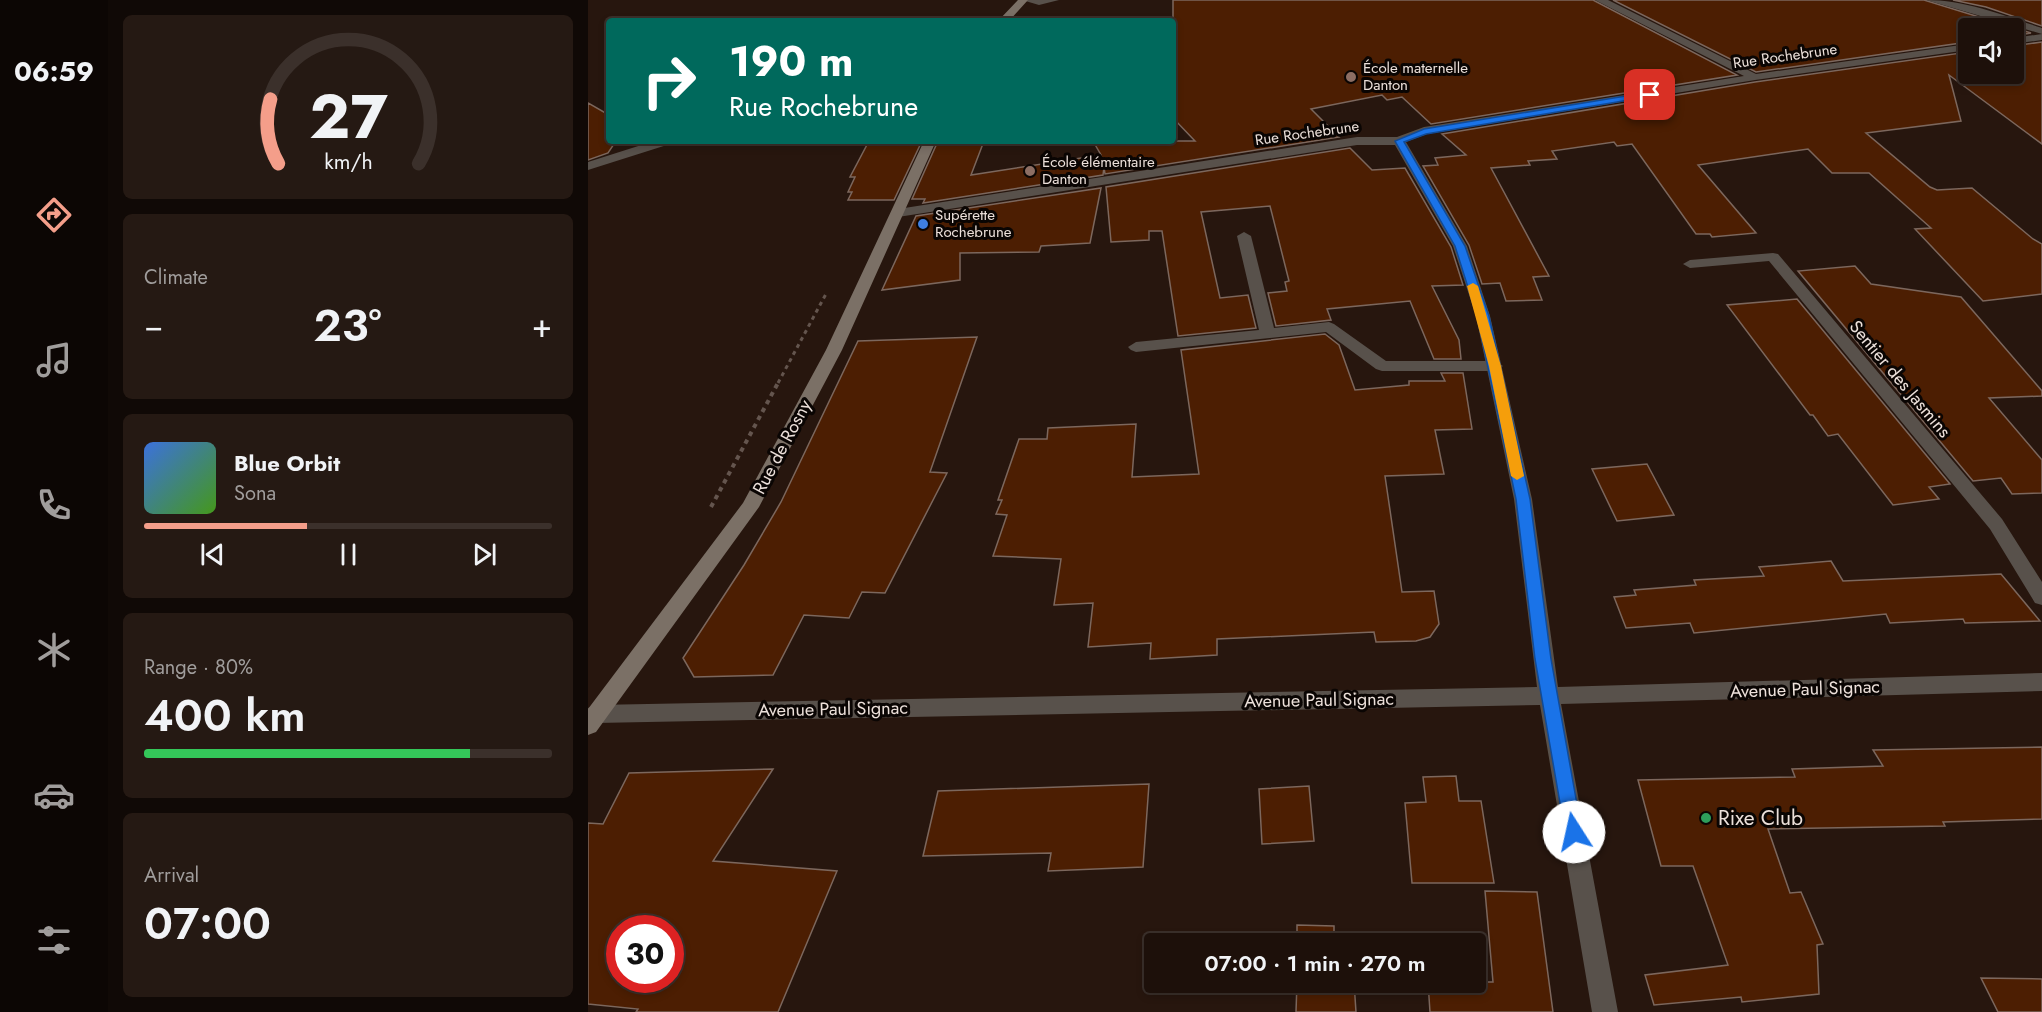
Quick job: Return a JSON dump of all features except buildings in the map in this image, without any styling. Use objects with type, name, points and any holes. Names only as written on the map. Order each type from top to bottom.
[{"type":"main road","points":[[1006,18],[1025,0]]},
{"type":"main road","name":"Rue de Rosny","points":[[592,720],[750,507],[834,350],[929,144]]},
{"type":"street","points":[[1025,0],[1039,2],[1054,0]]},
{"type":"street","points":[[1600,0],[1755,77]]},
{"type":"street","points":[[1931,0],[1986,13],[2042,31]]},
{"type":"street","points":[[2024,39],[2042,37]]},
{"type":"street","name":"Rue Rochebrune","points":[[898,213],[1357,141],[1399,141],[1424,131],[1755,77],[1958,48]]},
{"type":"street","points":[[1399,141],[1460,246],[1483,316],[1495,366],[1523,499],[1549,696],[1605,1012]]},
{"type":"street","points":[[588,166],[657,144]]},
{"type":"street","points":[[1244,237],[1268,333]]},
{"type":"street","name":"Sentier des Jasmins","points":[[1690,264],[1773,257],[1996,524],[2042,598]]},
{"type":"street","points":[[1136,347],[1329,327],[1382,366],[1495,366]]},
{"type":"street","name":"Avenue Paul Signac","points":[[592,720],[2042,682]]},
{"type":"path","points":[[708,513],[831,286]]},
{"type":"slow traffic","points":[[1473,286],[1495,366],[1517,476]]},
{"type":"place","name":"École maternelle Danton","points":[[1351,77]]},
{"type":"place","name":"École élémentaire Danton","points":[[1030,171]]},
{"type":"place","name":"Supérette Rochebrune","points":[[923,224]]},
{"type":"place","name":"Rixe Club","points":[[1706,818]]},
{"type":"route","points":[[1574,832],[1543,659],[1523,499],[1483,316],[1460,246],[1399,141],[1424,131],[1650,95]]}]
